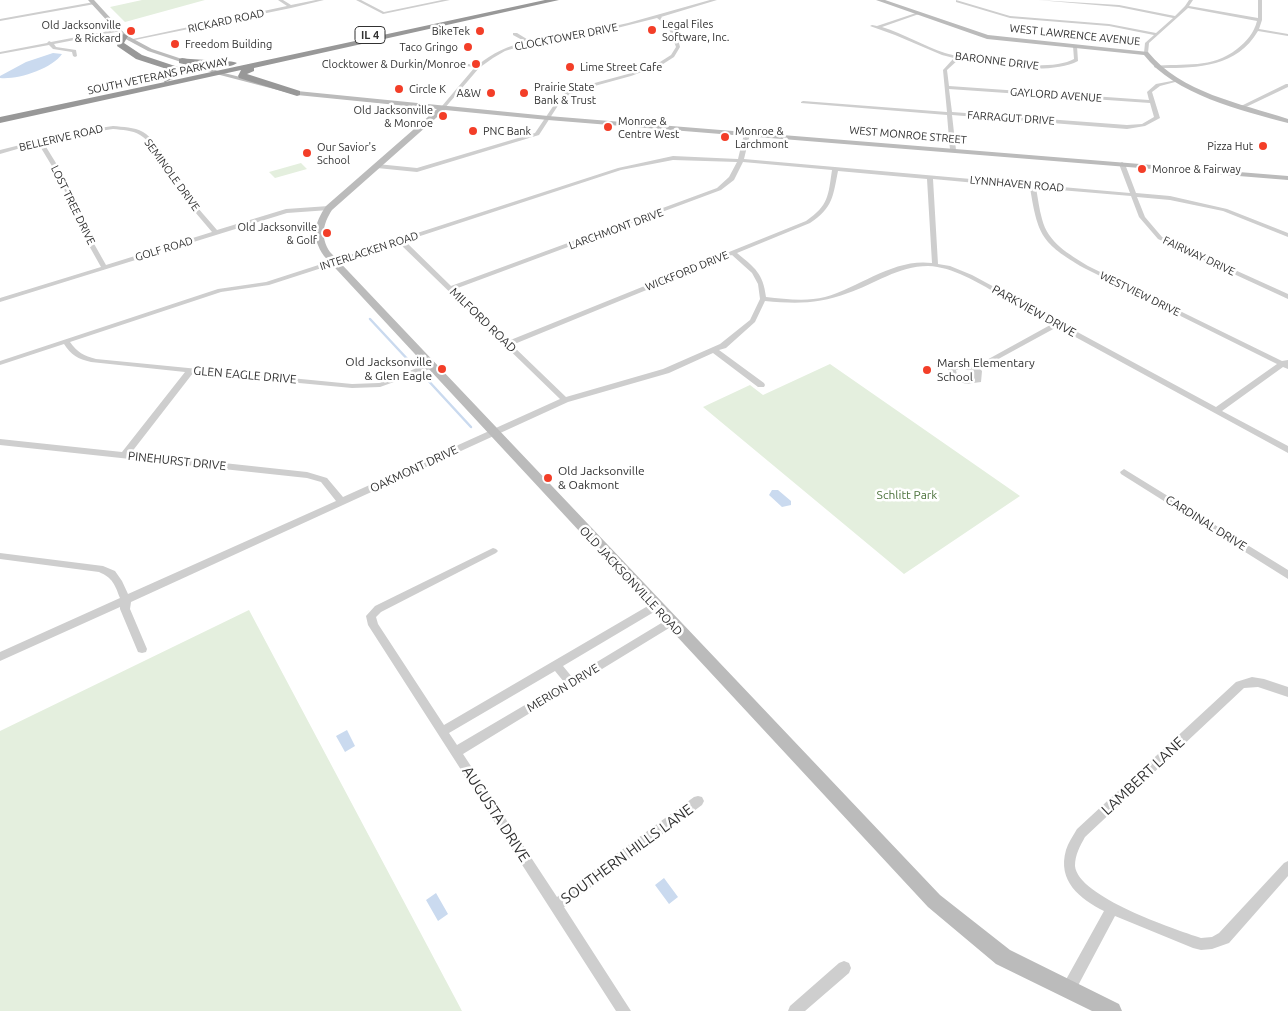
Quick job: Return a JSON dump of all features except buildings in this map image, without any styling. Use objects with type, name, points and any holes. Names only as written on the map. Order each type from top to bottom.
[{"type":"highway","name":"SOUTH VETERANS PARKWAY","points":[[0,120],[530,0]]},
{"type":"highway","name":"SOUTH VETERANS PARKWAY","points":[[0,113],[155,81],[198,70],[224,79],[261,65],[555,0]]},
{"type":"highway","points":[[0,120],[187,83],[224,79],[237,67],[366,39],[427,23]]},
{"type":"highway","points":[[182,61],[208,64],[234,63],[409,27]]},
{"type":"highway","points":[[125,35],[120,44],[129,52],[178,70],[174,76],[155,81]]},
{"type":"highway","points":[[261,65],[246,71],[242,76],[297,93]]},
{"type":"highway","points":[[0,120],[187,78],[198,70]]},
{"type":"street","points":[[280,0],[291,7]]},
{"type":"street","name":"RICKARD ROAD","points":[[0,53],[49,42],[125,35],[322,0]]},
{"type":"street","points":[[358,0],[383,13],[448,0]]},
{"type":"street","name":"CLOCKTOWER DRIVE","points":[[442,109],[478,66],[500,52],[529,42],[596,32],[658,17],[715,0]]},
{"type":"street","name":"WEST LAWRENCE AVENUE","points":[[879,0],[987,37],[1146,53],[1156,67],[1177,81],[1288,121]]},
{"type":"street","points":[[1040,0],[1119,6],[1176,17]]},
{"type":"street","points":[[1146,53],[1146,46],[1156,34],[1187,7],[1191,0]]},
{"type":"street","points":[[1156,67],[1201,66],[1222,62],[1248,43],[1257,30],[1260,20],[1260,0]]},
{"type":"street","points":[[0,20],[93,1],[125,35],[198,70]]},
{"type":"street","points":[[960,1],[1010,17],[1109,25],[1156,34]]},
{"type":"street","points":[[1187,7],[1260,20]]},
{"type":"street","name":"BARONNE DRIVE","points":[[917,14],[875,27],[957,58],[1060,67],[1075,62],[1075,46]]},
{"type":"street","points":[[377,166],[412,171],[424,169],[537,134],[560,100],[576,90],[660,64],[673,56],[678,47],[673,32],[668,22],[658,17]]},
{"type":"street","points":[[1257,30],[1288,35]]},
{"type":"street","points":[[515,34],[529,42]]},
{"type":"street","points":[[125,35],[126,43],[141,55],[198,70]]},
{"type":"street","points":[[49,42],[54,48],[74,51],[75,56]]},
{"type":"street","points":[[953,150],[945,70],[957,58]]},
{"type":"street","points":[[426,61],[478,66]]},
{"type":"street","name":"WEST MONROE STREET","points":[[224,79],[297,93],[442,109]]},
{"type":"street","name":"WEST MONROE STREET","points":[[224,79],[297,99],[442,109],[1288,178]]},
{"type":"street","name":"FARRAGUT DRIVE","points":[[803,102],[1130,127],[1143,126],[1157,118],[1148,94],[1152,88],[1177,81]]},
{"type":"street","points":[[1244,106],[1288,85]]},
{"type":"street","name":"GAYLORD AVENUE","points":[[947,87],[1152,102]]},
{"type":"street","name":"OLD JACKSONVILLE ROAD","points":[[442,109],[329,208],[320,223],[318,238],[321,246],[333,262],[492,433],[940,906],[1003,957],[1112,1011]]},
{"type":"street","name":"BELLERIVE ROAD","points":[[0,152],[90,130],[123,127]]},
{"type":"street","name":"SEMINOLE DRIVE","points":[[123,127],[142,134],[165,163],[184,194],[216,233]]},
{"type":"street","name":"LARCHMONT DRIVE","points":[[450,289],[712,193],[730,182],[736,174],[747,134]]},
{"type":"street","name":"LOST TREE DRIVE","points":[[40,142],[64,181],[81,226],[105,268]]},
{"type":"street","name":"INTERLACKEN ROAD","points":[[0,363],[220,290],[267,284],[638,164],[686,158],[740,160]]},
{"type":"street","name":"LYNNHAVEN ROAD","points":[[740,160],[1133,194],[1206,204],[1288,235]]},
{"type":"street","name":"FAIRWAY DRIVE","points":[[1122,164],[1142,217],[1160,238],[1288,297]]},
{"type":"street","name":"WICKFORD DRIVE","points":[[507,344],[808,222],[818,216],[827,206],[832,195],[835,169]]},
{"type":"street","points":[[930,177],[935,264]]},
{"type":"street","name":"WESTVIEW DRIVE","points":[[1033,186],[1042,231],[1064,254],[1095,272],[1286,363]]},
{"type":"street","name":"GOLF ROAD","points":[[0,300],[286,211],[329,208]]},
{"type":"street","name":"MILFORD ROAD","points":[[401,241],[565,400]]},
{"type":"street","points":[[733,253],[755,272],[762,284],[763,299]]},
{"type":"street","name":"PARKVIEW DRIVE","points":[[763,299],[800,302],[827,298],[897,268],[916,264],[935,264],[970,276],[1288,450]]},
{"type":"street","name":"OAKMONT DRIVE","points":[[0,657],[565,400],[666,371],[714,350],[733,339],[753,321],[763,299]]},
{"type":"street","points":[[975,369],[1057,324]]},
{"type":"street","name":"GLEN EAGLE DRIVE","points":[[66,341],[72,352],[80,358],[370,386],[388,382],[430,366]]},
{"type":"street","points":[[714,350],[761,385]]},
{"type":"street","points":[[1216,411],[1286,363]]},
{"type":"street","points":[[124,456],[191,370]]},
{"type":"street","name":"PINEHURST DRIVE","points":[[0,442],[316,477],[330,486],[342,502]]},
{"type":"street","name":"CARDINAL DRIVE","points":[[1124,472],[1288,574]]},
{"type":"street","name":"AUGUSTA DRIVE","points":[[493,551],[367,616],[624,1011]]},
{"type":"street","points":[[0,556],[100,569],[112,574],[126,600],[125,609],[142,648]]},
{"type":"street","name":"MERION DRIVE","points":[[442,732],[656,606]]},
{"type":"street","name":"MERION DRIVE","points":[[456,752],[671,622]]},
{"type":"street","points":[[556,665],[571,683]]},
{"type":"street","name":"LAMBERT LANE","points":[[1288,692],[1258,682],[1248,681],[1240,685],[1081,833],[1071,854],[1070,867],[1074,881],[1088,897],[1112,910],[1201,944],[1212,943],[1224,938],[1236,927],[1288,867]]},
{"type":"street","name":"SOUTHERN HILLS LANE","points":[[555,906],[698,801]]},
{"type":"street","points":[[1068,990],[1112,910]]},
{"type":"street","points":[[795,1011],[844,968]]},
{"type":"green space","points":[[142,0],[205,0],[125,22],[110,7]]},
{"type":"green space","points":[[301,163],[307,169],[275,178],[269,172]]},
{"type":"green space","name":"Schlitt Park","points":[[830,364],[1020,496],[904,574],[703,407],[750,385],[763,395]]},
{"type":"green space","points":[[249,610],[462,1011],[0,1011],[0,731]]},
{"type":"water","points":[[53,53],[62,54],[42,69],[15,77],[0,78],[0,76],[26,62]]},
{"type":"water","points":[[772,490],[778,490],[791,501],[791,505],[782,507],[769,495]]},
{"type":"water","points":[[347,730],[355,746],[345,752],[336,736]]},
{"type":"water","points":[[664,878],[678,897],[669,904],[655,885]]},
{"type":"water","points":[[436,893],[448,914],[438,921],[426,900]]},
{"type":"waterway","points":[[370,319],[411,363]]},
{"type":"waterway","points":[[424,376],[471,427]]},
{"type":"place","name":"Legal Files Software, Inc.","points":[[652,30]]},
{"type":"place","name":"Old Jacksonville & Rickard","points":[[131,31]]},
{"type":"place","name":"BikeTek","points":[[480,31]]},
{"type":"place","name":"Freedom Building","points":[[175,44]]},
{"type":"place","name":"Taco Gringo","points":[[468,47]]},
{"type":"place","name":"Clocktower & Durkin/Monroe","points":[[476,64]]},
{"type":"place","name":"Lime Street Cafe","points":[[570,67]]},
{"type":"place","name":"Circle K","points":[[399,89]]},
{"type":"place","name":"A&W","points":[[491,93]]},
{"type":"place","name":"Prairie State Bank & Trust","points":[[524,93]]},
{"type":"place","name":"Old Jacksonville & Monroe","points":[[443,116]]},
{"type":"place","name":"Monroe & Centre West","points":[[608,127]]},
{"type":"place","name":"PNC Bank","points":[[473,131]]},
{"type":"place","name":"Monroe & Larchmont","points":[[725,137]]},
{"type":"place","name":"Pizza Hut","points":[[1263,146]]},
{"type":"place","name":"Our Savior's School","points":[[307,153]]},
{"type":"place","name":"Monroe & Fairway","points":[[1142,169]]},
{"type":"place","name":"Old Jacksonville & Golf","points":[[327,233]]},
{"type":"place","name":"Old Jacksonville & Glen Eagle","points":[[442,369]]},
{"type":"place","name":"Marsh Elementary School","points":[[927,370]]},
{"type":"place","name":"Old Jacksonville & Oakmont","points":[[548,478]]}]
